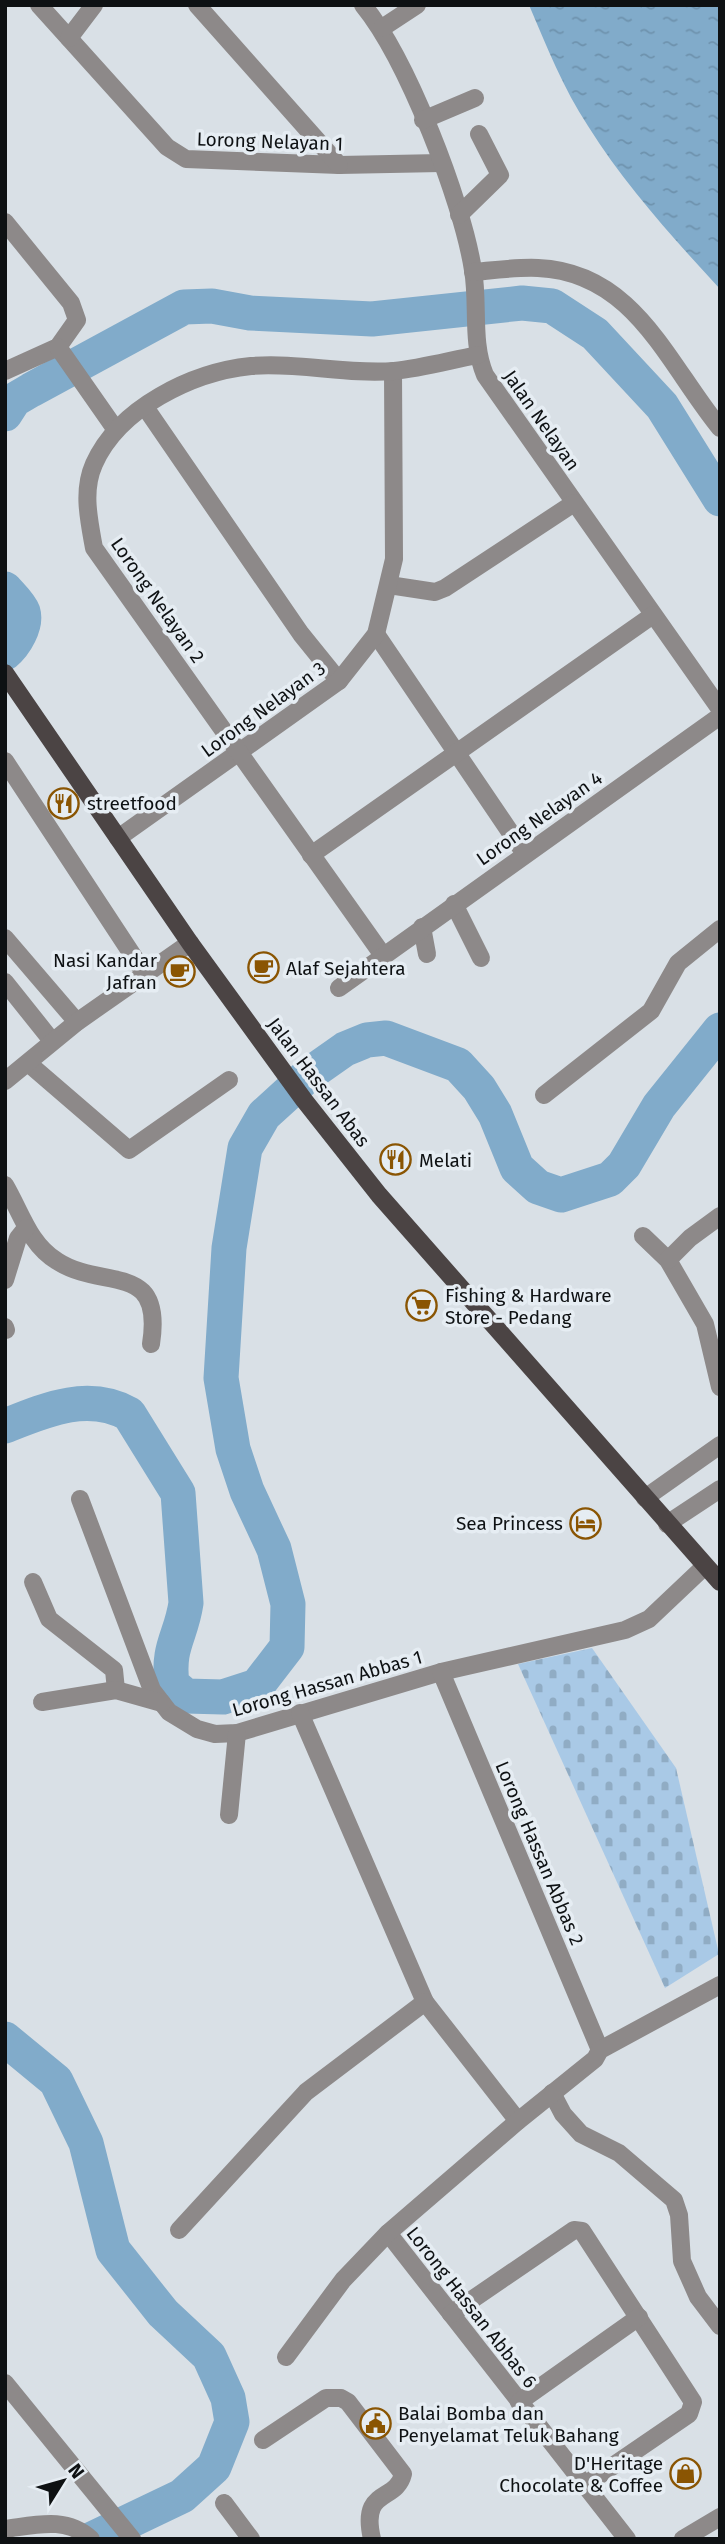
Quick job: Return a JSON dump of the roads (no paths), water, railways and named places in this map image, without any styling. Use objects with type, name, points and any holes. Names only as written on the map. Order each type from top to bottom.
[{"type":"main road","name":"Jalan Hassan Abas","points":[[6,674],[190,943],[304,1100],[379,1195],[720,1582]]},
{"type":"street","name":"Lorong Nelayan 1","points":[[39,5],[177,156],[201,162],[339,165],[441,163]]},
{"type":"street","points":[[69,38],[94,5]]},
{"type":"street","points":[[197,5],[339,165]]},
{"type":"street","name":"Jalan Nelayan","points":[[363,5],[382,28],[441,163],[473,272],[478,355],[485,375],[720,709]]},
{"type":"street","points":[[382,28],[417,5]]},
{"type":"street","points":[[423,120],[475,99]]},
{"type":"street","points":[[458,215],[500,175],[480,134]]},
{"type":"street","points":[[5,222],[77,313],[75,328],[62,354],[5,371]]},
{"type":"street","points":[[473,272],[539,268],[592,279],[611,290],[643,321],[720,428]]},
{"type":"street","points":[[62,354],[116,430]]},
{"type":"street","name":"Lorong Nelayan 2","points":[[382,954],[94,548],[86,506],[93,465],[116,430],[145,407],[178,387],[217,371],[290,365],[393,371],[478,355]]},
{"type":"street","name":"Lorong Nelayan 3","points":[[118,838],[340,681],[376,634],[389,585],[395,530],[393,371]]},
{"type":"street","points":[[145,407],[301,634],[340,681]]},
{"type":"street","points":[[389,585],[435,592],[445,588],[574,503]]},
{"type":"street","points":[[311,855],[653,615]]},
{"type":"street","points":[[376,634],[455,754],[525,853]]},
{"type":"street","name":"Lorong Nelayan 4","points":[[339,988],[382,954],[720,716]]},
{"type":"street","points":[[5,761],[145,974]]},
{"type":"street","points":[[454,904],[481,958]]},
{"type":"street","points":[[422,927],[427,954]]},
{"type":"street","points":[[544,1095],[651,1011],[678,963],[720,929]]},
{"type":"street","points":[[5,938],[77,1022]]},
{"type":"street","points":[[5,1081],[77,1022],[190,943]]},
{"type":"street","points":[[5,982],[52,1041]]},
{"type":"street","points":[[27,1063],[129,1150],[229,1080]]},
{"type":"street","points":[[5,1185],[26,1228],[57,1262],[90,1276],[127,1281],[140,1290],[152,1313],[151,1344]]},
{"type":"street","points":[[668,1260],[690,1238],[720,1216]]},
{"type":"street","points":[[5,1280],[18,1238],[26,1228]]},
{"type":"street","points":[[643,1236],[668,1260],[705,1324],[714,1347],[720,1387]]},
{"type":"street","points":[[645,1498],[720,1445]]},
{"type":"street","points":[[667,1524],[720,1489]]},
{"type":"street","name":"Lorong Hassan Abbas 1","points":[[80,1499],[152,1690],[169,1712],[197,1729],[215,1734],[237,1733],[441,1672],[625,1630],[649,1619],[705,1566]]},
{"type":"street","points":[[33,1582],[49,1619],[114,1670],[116,1690]]},
{"type":"street","name":"Lorong Hassan Abbas 2","points":[[441,1672],[600,2050]]},
{"type":"street","points":[[42,1702],[116,1690],[162,1703]]},
{"type":"street","points":[[300,1713],[425,2002],[518,2121]]},
{"type":"street","points":[[229,1815],[237,1733]]},
{"type":"street","points":[[286,2357],[343,2280],[388,2233],[518,2121],[595,2060],[600,2050],[720,1984]]},
{"type":"street","points":[[179,2230],[306,2092],[425,2002]]},
{"type":"street","points":[[552,2093],[563,2114],[581,2134],[619,2153],[674,2200],[679,2215],[682,2261],[698,2297],[720,2326]]},
{"type":"street","points":[[451,2314],[577,2230],[582,2231],[694,2402],[692,2410],[585,2485]]},
{"type":"street","name":"Lorong Hassan Abbas 6","points":[[388,2233],[627,2539]]},
{"type":"street","points":[[519,2402],[639,2317]]},
{"type":"street","points":[[5,2383],[132,2539]]},
{"type":"street","points":[[262,2440],[326,2398],[341,2398],[348,2402],[403,2474],[403,2478],[375,2501],[370,2510],[372,2539]]},
{"type":"street","points":[[224,2503],[251,2539]]},
{"type":"street","points":[[683,2539],[720,2517]]},
{"type":"street","points":[[5,2529],[50,2524],[71,2525],[86,2534]]},
{"type":"water","points":[[529,5],[720,5],[720,289],[650,210],[602,148],[563,82]]},
{"type":"waterway","points":[[5,414],[14,400],[184,307],[212,306],[250,313],[372,319],[522,303],[552,306],[595,334],[662,406],[720,499]]},
{"type":"waterway","points":[[5,589],[20,606],[24,617],[19,634],[5,653]]},
{"type":"waterway","points":[[5,1426],[51,1409],[82,1403],[114,1407],[129,1414],[178,1493],[186,1603],[171,1660],[172,1684],[186,1696],[223,1697],[257,1686],[287,1647],[288,1604],[274,1549],[247,1491],[233,1449],[221,1378],[229,1248],[245,1148],[264,1115],[308,1075],[345,1049],[367,1040],[386,1038],[458,1065],[479,1088],[495,1114],[517,1168],[538,1187],[561,1195],[610,1179],[624,1165],[659,1106],[720,1030]]},
{"type":"waterway","points":[[5,2039],[56,2081],[86,2143],[113,2250],[163,2313],[209,2356],[228,2398],[232,2422],[214,2467],[182,2496],[92,2539]]},
{"type":"place","name":"streetfood","points":[[64,803]]},
{"type":"place","name":"Alaf Sejahtera","points":[[263,968]]},
{"type":"place","name":"Nasi Kandar Jafran","points":[[180,971]]},
{"type":"place","name":"Melati","points":[[396,1160]]},
{"type":"place","name":"Fishing & Hardware Store - Pedang","points":[[422,1306]]},
{"type":"place","name":"Sea Princess","points":[[586,1523]]},
{"type":"place","name":"Balai Bomba dan Penyelamat Teluk Bahang","points":[[375,2424]]},
{"type":"place","name":"D'Heritage Chocolate & Coffee","points":[[686,2474]]}]
